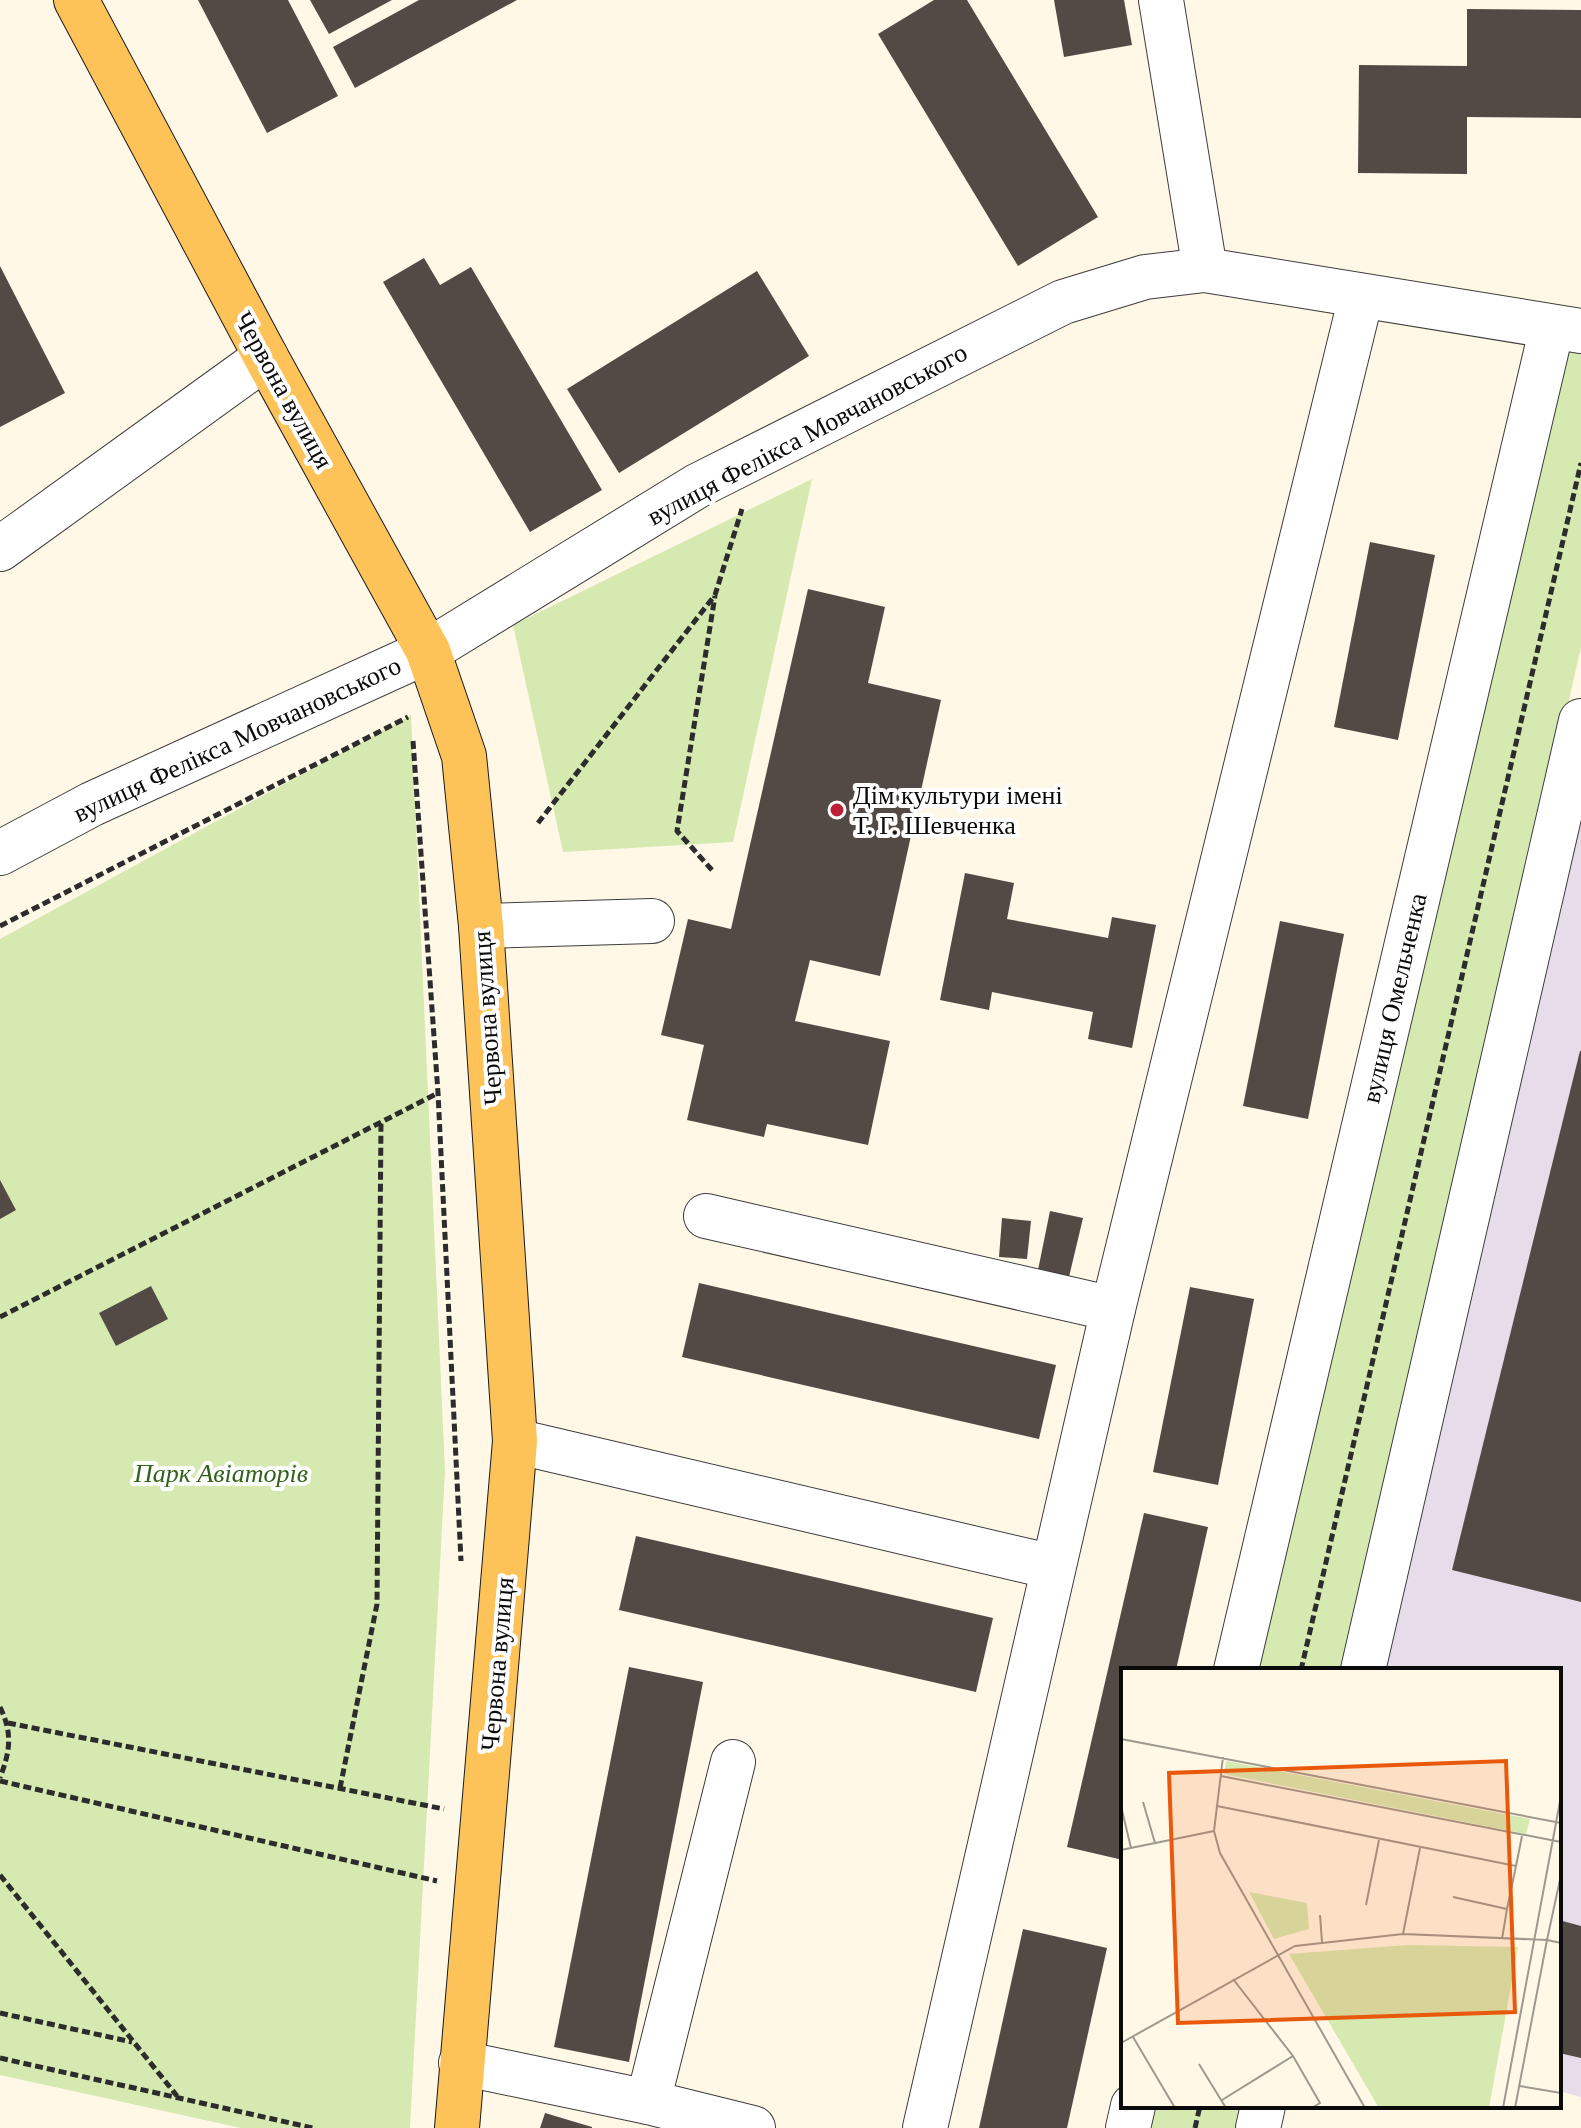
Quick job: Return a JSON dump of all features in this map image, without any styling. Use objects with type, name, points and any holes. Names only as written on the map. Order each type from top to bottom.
[{"type":"main road","name":"Червона вулиця","points":[[76,0],[266,357],[428,651],[464,756],[481,926],[515,1441],[457,2128]]},
{"type":"street","points":[[1161,0],[1205,270]]},
{"type":"street","name":"вулиця Фелікса Мовчановського","points":[[0,853],[92,804],[428,651],[697,486],[1063,302],[1145,277],[1205,270],[1566,329]]},
{"type":"street","points":[[925,2128],[1113,1309],[1361,297]]},
{"type":"street","name":"вулиця Омельченка","points":[[1236,1668],[1566,329]]},
{"type":"street","points":[[0,549],[266,357]]},
{"type":"street","points":[[1363,1668],[1581,721]]},
{"type":"street","points":[[481,926],[652,921]]},
{"type":"street","points":[[706,1216],[1113,1309]]},
{"type":"street","points":[[515,1441],[1053,1567]]},
{"type":"street","points":[[648,2102],[733,1762]]},
{"type":"street","points":[[461,2063],[648,2102],[753,2128]]},
{"type":"street","points":[[1128,2128],[1133,2108]]},
{"type":"street","points":[[1258,2128],[1263,2108]]},
{"type":"path","points":[[1301,1668],[1581,463]]},
{"type":"path","points":[[712,870],[677,831],[715,595],[745,500]]},
{"type":"path","points":[[538,823],[715,595]]},
{"type":"path","points":[[0,926],[411,715],[438,1093],[462,1574]]},
{"type":"path","points":[[0,1319],[438,1093]]},
{"type":"path","points":[[340,1788],[377,1604],[381,1122]]},
{"type":"path","points":[[0,1707],[8,1723],[9,1753],[0,1780],[437,1881]]},
{"type":"path","points":[[8,1723],[444,1809],[443,1823]]},
{"type":"path","points":[[436,1897],[439,1867]]},
{"type":"path","points":[[0,1875],[178,2098]]},
{"type":"path","points":[[0,2013],[134,2042]]},
{"type":"path","points":[[0,2058],[313,2128]]},
{"type":"path","points":[[1195,2128],[1200,2108]]},
{"type":"shaded area","points":[[1581,768],[1581,2097],[1561,2092],[1561,1668],[1371,1668]]},
{"type":"green space","points":[[1563,347],[1581,350],[1581,647],[1348,1668],[1251,1668]]},
{"type":"green space","points":[[812,479],[733,842],[563,852],[513,625]]},
{"type":"green space","name":"Парк Авіаторів","points":[[411,715],[445,1471],[410,2128],[241,2128],[0,2075],[0,939]]},
{"type":"green space","points":[[1148,2108],[1248,2108],[1243,2128],[1143,2128]]},
{"type":"building","points":[[198,0],[288,0],[338,96],[267,133]]},
{"type":"building","points":[[310,0],[392,0],[329,34]]},
{"type":"building","points":[[419,0],[517,0],[355,88],[333,47]]},
{"type":"building","points":[[934,0],[967,0],[1098,217],[1018,266],[878,34]]},
{"type":"building","points":[[1054,0],[1124,0],[1132,45],[1064,57]]},
{"type":"building","points":[[1467,9],[1581,10],[1581,118],[1467,117],[1467,174],[1358,173],[1359,65],[1467,66]]},
{"type":"building","points":[[424,258],[440,285],[471,267],[602,490],[530,532],[383,282]]},
{"type":"building","points":[[0,266],[65,393],[0,427]]},
{"type":"building","points":[[757,271],[809,356],[619,473],[567,389]]},
{"type":"building","points":[[1370,542],[1435,555],[1398,740],[1334,727]]},
{"type":"building","name":"Дім культури імені Т. Г. Шевченка","points":[[808,589],[885,607],[868,683],[941,700],[880,976],[810,960],[795,1021],[890,1041],[868,1145],[767,1124],[764,1137],[687,1120],[704,1045],[661,1035],[688,919],[731,929]]},
{"type":"building","points":[[965,873],[1014,883],[1007,919],[1108,938],[1112,917],[1156,925],[1132,1048],[1088,1039],[1093,1012],[992,992],[989,1010],[940,1000]]},
{"type":"building","points":[[1280,921],[1344,934],[1308,1119],[1243,1106]]},
{"type":"building","points":[[1581,1051],[1581,1602],[1452,1570]]},
{"type":"building","points":[[0,1180],[16,1210],[0,1219]]},
{"type":"building","points":[[1050,1211],[1083,1218],[1069,1277],[1038,1270]]},
{"type":"building","points":[[1002,1218],[1031,1221],[1027,1259],[999,1257]]},
{"type":"building","points":[[699,1283],[1056,1365],[1039,1439],[682,1357]]},
{"type":"building","points":[[151,1286],[168,1319],[116,1346],[99,1313]]},
{"type":"building","points":[[1190,1287],[1254,1299],[1218,1485],[1153,1472]]},
{"type":"building","points":[[1144,1513],[1208,1527],[1176,1668],[1121,1668],[1121,1860],[1067,1847]]},
{"type":"building","points":[[636,1536],[993,1618],[976,1692],[619,1610]]},
{"type":"building","points":[[629,1667],[703,1682],[629,2062],[554,2047]]},
{"type":"building","points":[[1561,1921],[1581,1926],[1581,2058],[1561,2053]]},
{"type":"building","points":[[1023,1929],[1107,1948],[1067,2128],[979,2128]]},
{"type":"building","points":[[545,2113],[592,2127],[592,2128],[540,2128]]},
{"type":"place","name":"Дім культури імені Т. Г. Шевченка","points":[[837,810]]}]
